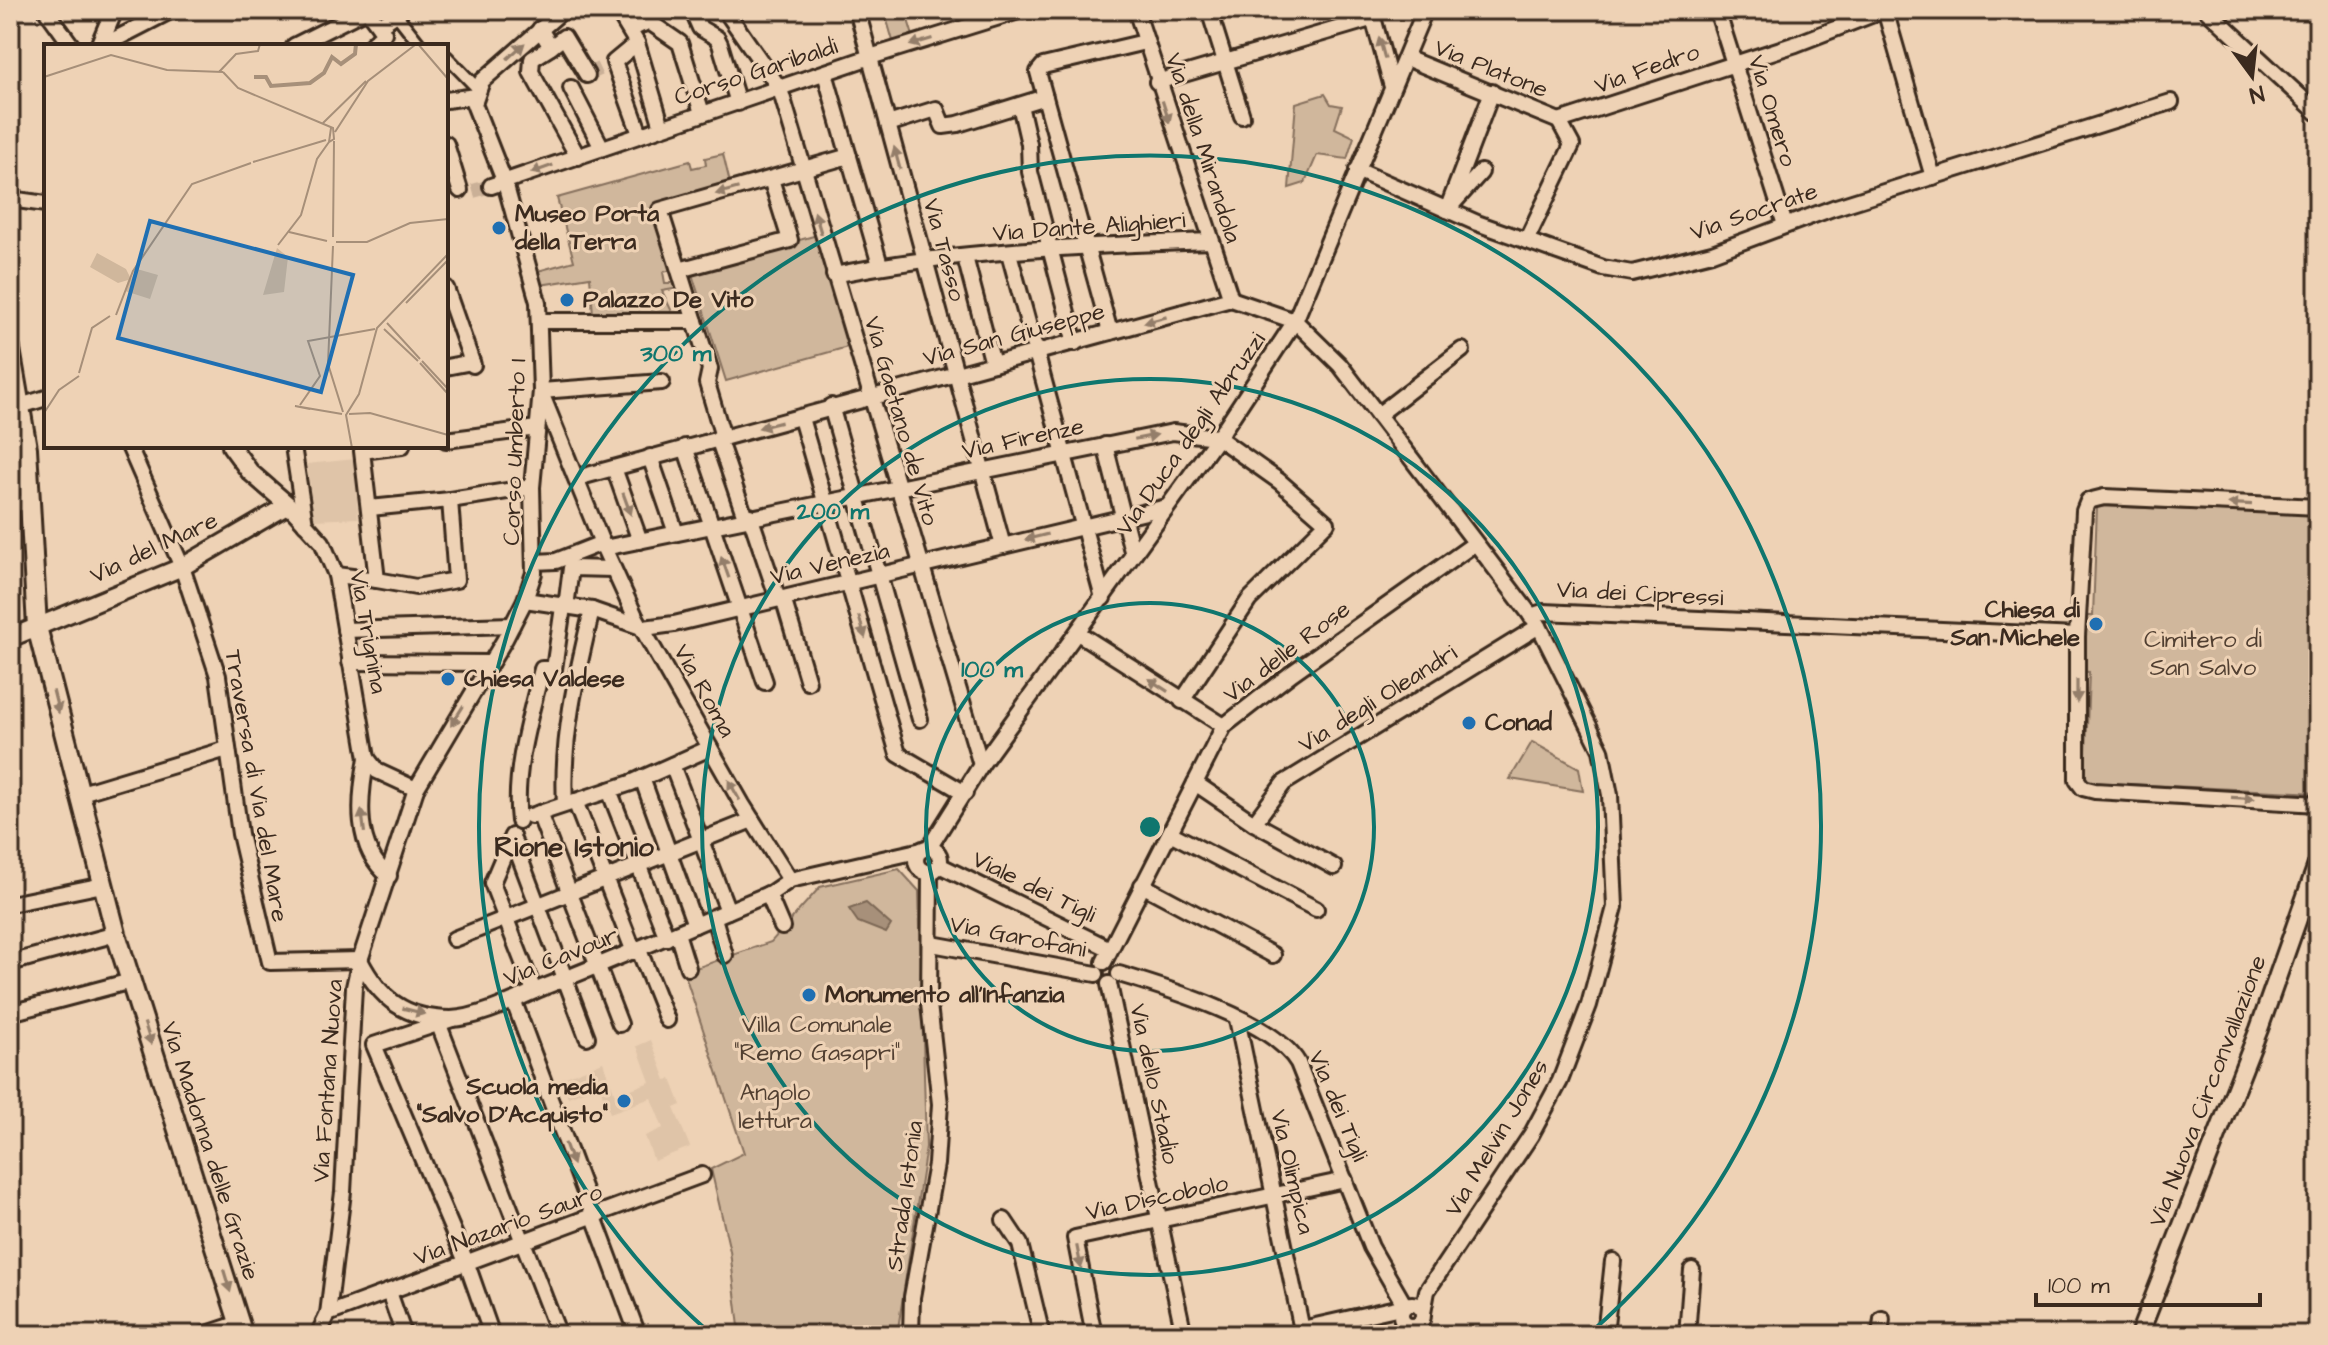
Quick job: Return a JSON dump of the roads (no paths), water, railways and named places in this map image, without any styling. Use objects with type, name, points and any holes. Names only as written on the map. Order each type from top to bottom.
[{"type":"main road","name":"Via Madonna delle Grazie","points":[[10,349],[31,502],[37,627],[116,934],[242,1329]]},
{"type":"street","points":[[46,10],[71,44]]},
{"type":"street","points":[[102,44],[114,10]]},
{"type":"street","points":[[105,44],[172,10]]},
{"type":"street","points":[[298,44],[366,10],[384,33],[372,44]]},
{"type":"street","points":[[477,92],[482,81],[562,10],[571,26]]},
{"type":"street","points":[[617,10],[636,33]]},
{"type":"street","points":[[634,10],[636,33],[662,127]]},
{"type":"street","points":[[692,10],[700,28],[717,38],[720,44],[738,103]]},
{"type":"street","name":"Via Gaetano de Vito","points":[[725,10],[780,89],[981,765]]},
{"type":"street","name":"Via Tasso","points":[[857,10],[1003,546]]},
{"type":"street","name":"Corso Garibaldi","points":[[498,184],[990,15],[1022,10]]},
{"type":"street","points":[[1209,10],[1242,116]]},
{"type":"street","name":"Via Duca degli Abruzzi","points":[[926,849],[981,765],[1217,437],[1295,321],[1425,10]]},
{"type":"street","name":"Via Omero","points":[[1717,10],[1785,225]]},
{"type":"street","points":[[1885,10],[1933,177]]},
{"type":"street","name":"Via Fedro","points":[[1559,121],[1796,44],[1885,10]]},
{"type":"street","points":[[2207,10],[2318,113]]},
{"type":"street","name":"Via della Mirandola","points":[[1138,11],[1157,82],[1231,299]]},
{"type":"street","points":[[379,26],[399,12],[420,44]]},
{"type":"street","points":[[1157,82],[1372,14],[1392,87]]},
{"type":"street","points":[[640,134],[614,62],[648,21],[680,43],[702,113]]},
{"type":"street","points":[[540,29],[551,47]]},
{"type":"street","points":[[578,157],[531,72],[532,59],[564,37],[587,75]]},
{"type":"street","points":[[720,44],[744,37]]},
{"type":"street","points":[[1110,332],[1038,72],[1043,66],[1145,42]]},
{"type":"street","points":[[448,58],[477,92]]},
{"type":"street","name":"Via Platone","points":[[1406,58],[1559,121]]},
{"type":"street","points":[[825,73],[880,265]]},
{"type":"street","points":[[571,88],[602,148]]},
{"type":"street","points":[[448,99],[477,92]]},
{"type":"street","name":"Corso Umberto I","points":[[416,789],[525,600],[534,562],[532,487],[541,391],[538,302],[474,104],[477,92]]},
{"type":"street","points":[[1447,210],[1492,92]]},
{"type":"street","points":[[888,124],[936,109],[943,126],[958,124],[1045,97]]},
{"type":"street","name":"Via Socrate","points":[[1357,170],[1526,241],[1603,268],[1632,273],[1712,253],[1785,225],[2171,102]]},
{"type":"street","points":[[1020,105],[1029,144],[1030,172],[1075,343]]},
{"type":"street","points":[[1526,241],[1572,145],[1559,121]]},
{"type":"street","points":[[448,151],[460,190]]},
{"type":"street","points":[[808,682],[721,437],[707,383],[710,369],[660,210],[849,156]]},
{"type":"street","points":[[1447,210],[1481,172]]},
{"type":"street","points":[[679,270],[790,240],[771,179]]},
{"type":"street","points":[[10,199],[44,204]]},
{"type":"street","name":"Via Dante Alighieri","points":[[834,275],[880,265],[1085,246],[1210,241]]},
{"type":"street","points":[[1009,253],[1103,598]]},
{"type":"street","points":[[965,257],[993,364]]},
{"type":"street","points":[[1231,299],[1295,321]]},
{"type":"street","name":"Via San Giuseppe","points":[[577,478],[1231,299]]},
{"type":"street","points":[[448,367],[472,363],[449,305]]},
{"type":"street","points":[[539,321],[695,321]]},
{"type":"street","name":"Via dei Cipressi","points":[[1295,321],[1340,365],[1535,621],[1543,612],[2077,636]]},
{"type":"street","points":[[1378,415],[1462,350]]},
{"type":"street","points":[[541,391],[662,382]]},
{"type":"street","name":"Via Roma","points":[[541,391],[613,569],[710,748],[790,880]]},
{"type":"street","points":[[20,406],[44,399]]},
{"type":"street","points":[[831,406],[920,719]]},
{"type":"street","points":[[801,418],[898,754],[965,793]]},
{"type":"street","points":[[448,440],[537,428]]},
{"type":"street","name":"Via Firenze","points":[[569,563],[603,546],[640,541],[1063,452],[1173,432],[1217,437]]},
{"type":"street","points":[[1182,701],[1249,600],[1327,523],[1279,481],[1217,437]]},
{"type":"street","points":[[1105,445],[1133,555]]},
{"type":"street","points":[[685,447],[765,682]]},
{"type":"street","name":"Traversa di Via del Mare","points":[[130,448],[182,567],[218,676],[240,834],[270,962],[360,960]]},
{"type":"street","name":"Via Trignina","points":[[232,448],[250,472],[288,505],[322,542],[336,575],[367,758],[361,789],[367,848],[378,867],[389,876]]},
{"type":"street","points":[[293,448],[305,524]]},
{"type":"street","points":[[377,580],[362,451],[386,448]]},
{"type":"street","points":[[650,457],[676,533]]},
{"type":"street","points":[[614,468],[640,541]]},
{"type":"street","points":[[370,508],[532,487]]},
{"type":"street","points":[[2318,507],[2093,498],[2084,511],[2077,636],[2077,780],[2083,788],[2318,804]]},
{"type":"street","points":[[336,575],[416,587],[456,580],[450,500]]},
{"type":"street","points":[[10,504],[31,502]]},
{"type":"street","name":"Via del Mare","points":[[10,638],[182,567],[288,505]]},
{"type":"street","name":"Via Venezia","points":[[644,628],[850,584],[1167,507]]},
{"type":"street","name":"Via delle Rose","points":[[1103,962],[1224,726],[1292,673],[1474,544]]},
{"type":"street","points":[[534,562],[613,569]]},
{"type":"street","points":[[534,991],[492,883],[519,821],[517,805],[529,722],[542,669],[554,669],[569,563]]},
{"type":"street","points":[[525,600],[592,610],[644,628]]},
{"type":"street","points":[[592,610],[572,702],[563,771],[570,802],[667,1020]]},
{"type":"street","name":"Via degli Oleandri","points":[[1254,823],[1284,783],[1535,621]]},
{"type":"street","name":"Via Melvin Jones","points":[[1416,1328],[1427,1291],[1498,1186],[1560,1081],[1589,1005],[1615,907],[1610,795],[1601,750],[1535,621]]},
{"type":"street","points":[[345,630],[512,625]]},
{"type":"street","points":[[1078,633],[1224,726]]},
{"type":"street","points":[[350,662],[490,663]]},
{"type":"street","points":[[519,821],[642,778],[710,748]]},
{"type":"street","points":[[78,794],[227,749]]},
{"type":"street","points":[[367,758],[377,771],[416,789]]},
{"type":"street","points":[[672,765],[701,840],[721,914],[725,955]]},
{"type":"street","points":[[642,778],[695,925]]},
{"type":"street","points":[[1195,783],[1254,823],[1334,867]]},
{"type":"street","name":"Via Fontana Nuova","points":[[326,1327],[343,1192],[354,987],[416,789]]},
{"type":"street","points":[[609,790],[638,866],[688,968]]},
{"type":"street","points":[[539,813],[620,1024]]},
{"type":"street","points":[[454,939],[752,820]]},
{"type":"street","points":[[1170,833],[1316,909]]},
{"type":"street","points":[[512,837],[587,1037]]},
{"type":"street","points":[[790,880],[926,849],[939,854],[935,869],[920,869],[917,863],[926,849]]},
{"type":"street","name":"Via Nuova Circonvallazione","points":[[2139,1335],[2259,1029],[2318,862]]},
{"type":"street","name":"Strada Istonia","points":[[911,1335],[912,1297],[936,1164],[940,1104],[929,1004],[935,869]]},
{"type":"street","name":"Viale dei Tigli","points":[[935,869],[1103,962]]},
{"type":"street","name":"Via Cavour","points":[[360,960],[377,992],[389,1002],[407,1011],[445,1022],[514,1002],[768,894],[790,880]]},
{"type":"street","points":[[10,904],[103,885]]},
{"type":"street","points":[[1142,885],[1273,955]]},
{"type":"street","points":[[768,894],[782,927]]},
{"type":"street","points":[[10,963],[116,934]]},
{"type":"street","name":"Via Garofani","points":[[932,944],[1103,962]]},
{"type":"street","points":[[1103,962],[1115,964],[1114,979],[1102,983],[1103,962]]},
{"type":"street","name":"Via dei Tigli","points":[[1114,979],[1184,993],[1285,1043],[1291,1051],[1371,1247],[1408,1305]]},
{"type":"street","name":"Via dello Stadio","points":[[1114,979],[1184,1335]]},
{"type":"street","points":[[10,1013],[131,981]]},
{"type":"street","points":[[514,1002],[638,1335]]},
{"type":"street","name":"Via Olimpica","points":[[1237,1019],[1246,1074],[1276,1195],[1303,1332]]},
{"type":"street","points":[[492,1335],[467,1264],[374,1045],[445,1022],[559,1335]]},
{"type":"street","name":"Via Nazario Sauro","points":[[326,1327],[389,1292],[702,1175]]},
{"type":"street","name":"Via Discobolo","points":[[1094,1335],[1075,1238],[1345,1180]]},
{"type":"street","points":[[1004,1220],[1020,1244],[1042,1335]]},
{"type":"street","points":[[1605,1335],[1613,1261]]},
{"type":"street","points":[[1687,1335],[1692,1270]]},
{"type":"street","points":[[1416,1328],[1401,1315],[1408,1305],[1427,1291]]},
{"type":"street","points":[[389,1292],[404,1335]]},
{"type":"street","points":[[1303,1332],[1408,1305]]},
{"type":"street","points":[[1880,1335],[1882,1319]]},
{"type":"street","points":[[204,1335],[242,1329]]},
{"type":"tunnel","points":[[587,75],[614,62]]},
{"type":"tunnel","points":[[473,191],[491,186]]},
{"type":"place","name":"Museo Porta della Terra","points":[[499,228]]},
{"type":"place","name":"Palazzo De Vito","points":[[567,300]]},
{"type":"place","name":"Chiesa di San Michele","points":[[2096,624]]},
{"type":"place","name":"Chiesa Valdese","points":[[448,679]]},
{"type":"place","name":"Conad","points":[[1469,723]]},
{"type":"place","name":"Monumento all'Infanzia","points":[[809,995]]},
{"type":"place","name":"Scuola media \"Salvo D'Acquisto\"","points":[[624,1101]]},
{"type":"district","name":"Rione Istonio","points":[[574,847]]},
{"type":"park label","name":"Cimitero di San Salvo","points":[[2203,654]]},
{"type":"park label","name":"Villa Comunale \"Remo Gasapri\"","points":[[817,1039]]},
{"type":"park label","name":"Angolo lettura","points":[[775,1107]]}]
